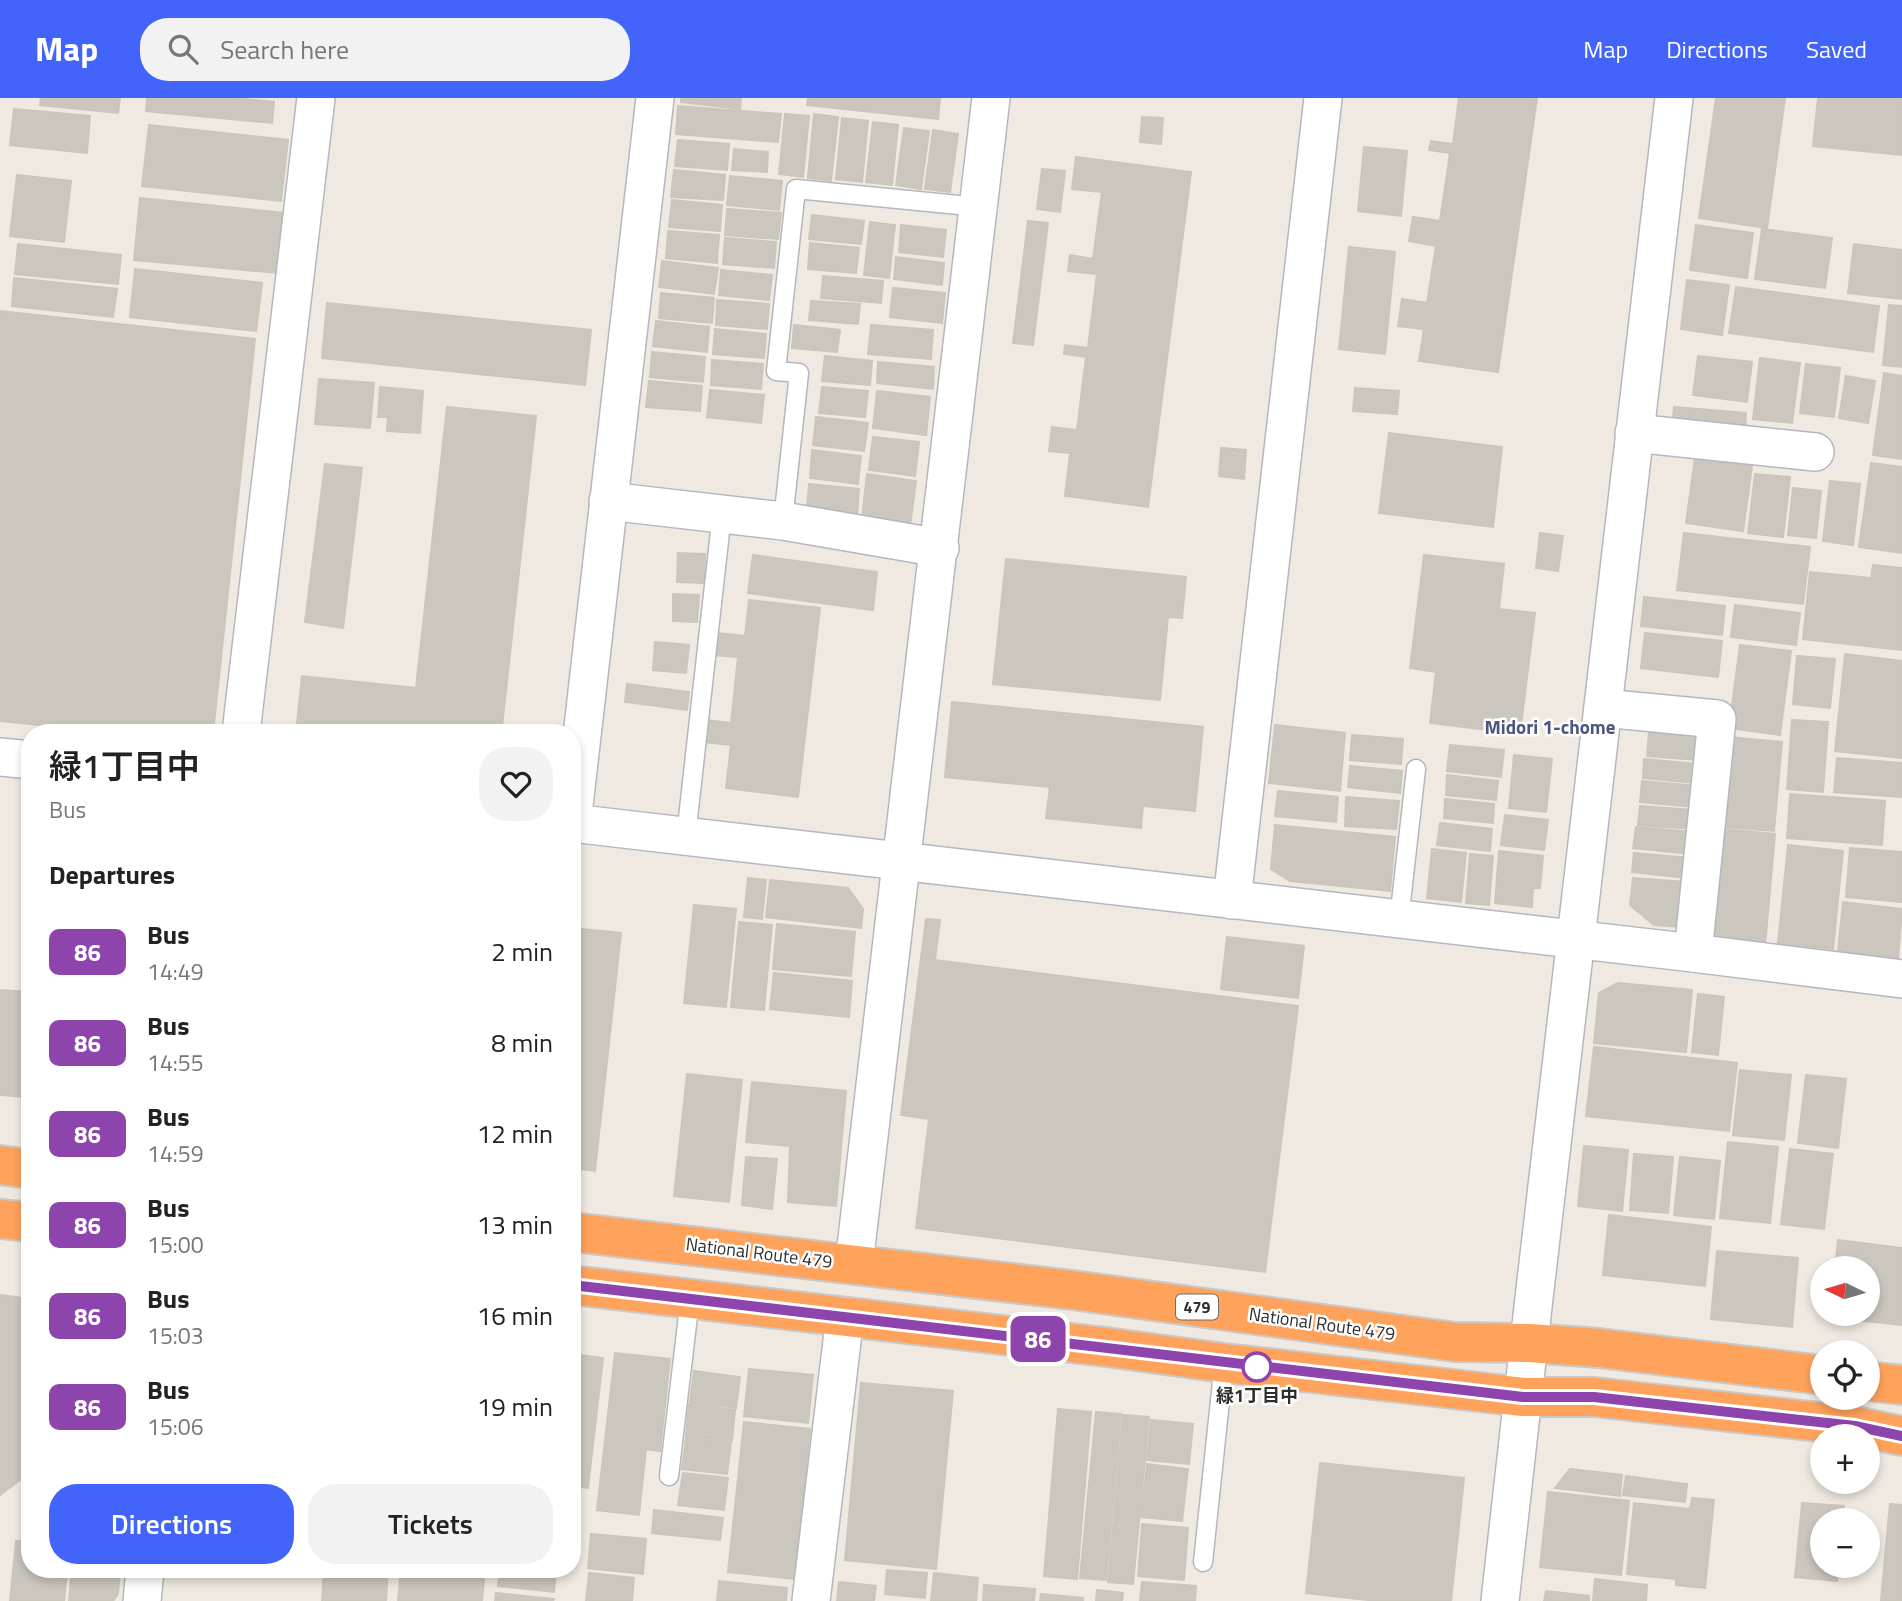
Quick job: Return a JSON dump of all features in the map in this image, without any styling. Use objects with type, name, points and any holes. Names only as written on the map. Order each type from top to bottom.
[{"type":"highway","points":[[0,1165],[21,1168]]},
{"type":"highway","points":[[0,1219],[21,1221]]},
{"type":"highway","name":"National Route 479","points":[[581,1233],[1072,1290],[1455,1342],[1599,1348],[1810,1374]]},
{"type":"highway","points":[[581,1286],[1523,1397],[1594,1397],[1855,1426],[1902,1436]]},
{"type":"highway","points":[[1880,1382],[1902,1385]]},
{"type":"street","points":[[243,724],[316,98]]},
{"type":"street","points":[[581,742],[655,98]]},
{"type":"street","points":[[854,1264],[991,98]]},
{"type":"street","points":[[1232,900],[1323,98]]},
{"type":"street","points":[[1500,1601],[1674,98]]},
{"type":"street","points":[[1634,433],[1815,452]]},
{"type":"street","points":[[608,501],[783,522],[940,548]]},
{"type":"street","points":[[1602,708],[1717,719],[1693,953]]},
{"type":"street","points":[[0,757],[21,759]]},
{"type":"street","points":[[581,824],[1902,979]]},
{"type":"street","points":[[811,1601],[845,1316]]},
{"type":"street","points":[[142,1601],[144,1578]]},
{"type":"lane","points":[[783,522],[799,373],[776,371],[796,189],[979,207]]},
{"type":"lane","points":[[686,836],[722,514]]},
{"type":"lane","points":[[1399,920],[1416,769]]},
{"type":"lane","points":[[669,1476],[690,1299]]},
{"type":"lane","points":[[1203,1562],[1224,1363]]},
{"type":"building","points":[[41,98],[120,98],[118,113],[40,105]]},
{"type":"building","points":[[147,98],[233,98],[274,102],[272,123],[146,111]]},
{"type":"building","points":[[681,98],[741,98],[740,109],[681,102]]},
{"type":"building","points":[[808,98],[940,98],[938,119],[807,105]]},
{"type":"building","points":[[1459,98],[1537,98],[1498,372],[1419,361],[1424,329],[1398,326],[1402,299],[1427,303],[1436,246],[1409,241],[1413,217],[1440,221],[1450,153],[1429,150],[1431,141],[1453,144]]},
{"type":"building","points":[[1716,98],[1785,98],[1767,228],[1699,218]]},
{"type":"building","points":[[1818,98],[1902,98],[1902,155],[1813,146]]},
{"type":"building","points":[[678,106],[781,114],[778,142],[676,134]]},
{"type":"building","points":[[14,109],[90,116],[87,153],[10,145]]},
{"type":"building","points":[[785,114],[809,116],[803,177],[779,174]]},
{"type":"building","points":[[814,114],[838,117],[831,181],[808,178]]},
{"type":"building","points":[[1142,117],[1163,118],[1161,144],[1140,142]]},
{"type":"building","points":[[842,118],[868,121],[862,182],[836,179]]},
{"type":"building","points":[[873,122],[898,125],[892,185],[866,182]]},
{"type":"building","points":[[149,125],[288,140],[281,201],[142,186]]},
{"type":"building","points":[[904,128],[929,131],[921,189],[896,185]]},
{"type":"building","points":[[933,130],[958,134],[950,192],[925,189]]},
{"type":"building","points":[[678,140],[729,144],[727,170],[675,166]]},
{"type":"building","points":[[1364,147],[1407,151],[1401,216],[1358,211]]},
{"type":"building","points":[[734,149],[768,152],[767,172],[732,170]]},
{"type":"building","points":[[1076,157],[1191,172],[1148,507],[1065,496],[1070,453],[1049,451],[1052,427],[1077,430],[1086,357],[1064,354],[1065,345],[1088,348],[1097,274],[1068,271],[1070,255],[1093,259],[1102,192],[1072,189]]},
{"type":"building","points":[[1042,169],[1065,171],[1060,212],[1037,209]]},
{"type":"building","points":[[674,170],[725,175],[723,200],[671,197]]},
{"type":"building","points":[[17,175],[71,181],[64,242],[10,236]]},
{"type":"building","points":[[730,176],[782,181],[779,210],[727,205]]},
{"type":"building","points":[[140,198],[284,213],[278,273],[134,260]]},
{"type":"building","points":[[672,200],[722,205],[720,231],[669,227]]},
{"type":"building","points":[[727,209],[781,213],[778,239],[725,235]]},
{"type":"building","points":[[812,215],[864,221],[861,244],[809,239]]},
{"type":"building","points":[[1028,221],[1048,223],[1033,345],[1013,343]]},
{"type":"building","points":[[870,222],[895,225],[889,278],[864,275]]},
{"type":"building","points":[[901,225],[946,230],[943,257],[899,252]]},
{"type":"building","points":[[1696,225],[1753,233],[1747,278],[1690,270]]},
{"type":"building","points":[[1762,229],[1832,238],[1825,288],[1755,279]]},
{"type":"building","points":[[668,231],[719,235],[717,263],[666,258]]},
{"type":"building","points":[[725,238],[776,242],[774,268],[723,264]]},
{"type":"building","points":[[810,243],[859,248],[856,273],[808,269]]},
{"type":"building","points":[[18,244],[121,255],[118,284],[15,274]]},
{"type":"building","points":[[1854,244],[1902,250],[1902,299],[1848,293]]},
{"type":"building","points":[[1349,247],[1395,252],[1385,354],[1339,349]]},
{"type":"building","points":[[896,257],[944,263],[942,285],[894,279]]},
{"type":"building","points":[[662,261],[718,268],[714,294],[659,287]]},
{"type":"building","points":[[135,269],[262,283],[256,331],[130,317]]},
{"type":"building","points":[[721,270],[772,275],[769,300],[719,295]]},
{"type":"building","points":[[823,276],[883,281],[881,303],[821,298]]},
{"type":"building","points":[[14,278],[117,289],[113,317],[12,306]]},
{"type":"building","points":[[1687,280],[1729,285],[1722,335],[1681,329]]},
{"type":"building","points":[[1736,287],[1879,306],[1873,352],[1729,333]]},
{"type":"building","points":[[893,288],[945,293],[942,323],[890,317]]},
{"type":"building","points":[[661,293],[714,298],[712,323],[659,318]]},
{"type":"building","points":[[717,300],[769,304],[767,329],[716,325]]},
{"type":"building","points":[[811,301],[860,304],[858,324],[809,320]]},
{"type":"building","points":[[327,303],[591,330],[585,385],[322,358]]},
{"type":"building","points":[[1889,305],[1902,306],[1902,367],[1883,365]]},
{"type":"building","points":[[0,311],[255,339],[214,724],[30,724],[0,721]]},
{"type":"building","points":[[656,321],[709,327],[707,352],[653,346]]},
{"type":"building","points":[[794,325],[840,330],[837,352],[792,348]]},
{"type":"building","points":[[871,325],[933,330],[931,359],[868,354]]},
{"type":"building","points":[[715,329],[766,334],[764,358],[713,354]]},
{"type":"building","points":[[652,352],[705,357],[703,382],[650,377]]},
{"type":"building","points":[[825,356],[872,361],[870,385],[822,381]]},
{"type":"building","points":[[1698,356],[1752,362],[1747,402],[1693,395]]},
{"type":"building","points":[[1760,358],[1800,363],[1792,423],[1753,419]]},
{"type":"building","points":[[712,360],[763,364],[761,389],[711,385]]},
{"type":"building","points":[[878,362],[934,367],[933,389],[877,383]]},
{"type":"building","points":[[1806,364],[1840,368],[1834,417],[1800,413]]},
{"type":"building","points":[[1884,373],[1902,376],[1902,459],[1873,455]]},
{"type":"building","points":[[1846,376],[1875,381],[1868,423],[1839,418]]},
{"type":"building","points":[[319,379],[374,383],[370,428],[315,424]]},
{"type":"building","points":[[649,381],[702,386],[700,411],[646,407]]},
{"type":"building","points":[[380,387],[423,391],[420,433],[387,431],[388,417],[378,417]]},
{"type":"building","points":[[822,387],[868,391],[865,417],[819,413]]},
{"type":"building","points":[[1355,388],[1399,391],[1397,414],[1353,411]]},
{"type":"building","points":[[710,390],[764,395],[761,423],[707,417]]},
{"type":"building","points":[[877,391],[930,397],[926,435],[873,428]]},
{"type":"building","points":[[447,407],[536,416],[502,724],[297,724],[302,676],[416,688]]},
{"type":"building","points":[[1674,407],[1746,413],[1745,433],[1672,427]]},
{"type":"building","points":[[816,417],[868,423],[864,451],[813,445]]},
{"type":"building","points":[[1389,433],[1502,447],[1493,527],[1379,513]]},
{"type":"building","points":[[873,437],[919,442],[915,476],[869,470]]},
{"type":"building","points":[[1221,448],[1246,450],[1244,479],[1219,476]]},
{"type":"building","points":[[812,450],[861,456],[858,484],[810,478]]},
{"type":"building","points":[[1695,458],[1752,466],[1743,531],[1686,523]]},
{"type":"building","points":[[1871,463],[1902,467],[1902,553],[1859,547]]},
{"type":"building","points":[[325,464],[362,468],[343,628],[305,622]]},
{"type":"building","points":[[867,474],[916,481],[910,526],[862,519]]},
{"type":"building","points":[[1755,474],[1790,477],[1783,537],[1748,533]]},
{"type":"building","points":[[1830,481],[1860,484],[1853,545],[1823,541]]},
{"type":"building","points":[[809,484],[859,489],[857,516],[807,511]]},
{"type":"building","points":[[1793,488],[1821,491],[1816,538],[1788,535]]},
{"type":"building","points":[[1540,533],[1563,536],[1558,571],[1536,568]]},
{"type":"building","points":[[1684,533],[1810,547],[1803,604],[1677,590]]},
{"type":"building","points":[[678,553],[705,554],[704,583],[677,582]]},
{"type":"building","points":[[753,555],[877,572],[873,610],[748,593]]},
{"type":"building","points":[[1424,555],[1504,564],[1499,609],[1535,613],[1520,734],[1430,723],[1436,672],[1410,668]]},
{"type":"building","points":[[1006,559],[1186,577],[1182,618],[1168,617],[1160,700],[993,684]]},
{"type":"building","points":[[1873,565],[1902,568],[1902,650],[1803,639],[1810,572],[1871,578]]},
{"type":"building","points":[[673,594],[699,595],[697,622],[673,621]]},
{"type":"building","points":[[1644,597],[1725,606],[1722,635],[1641,626]]},
{"type":"building","points":[[749,600],[820,608],[798,797],[726,788],[731,745],[704,742],[707,720],[731,723],[738,657],[715,655],[718,633],[745,636]]},
{"type":"building","points":[[1735,605],[1800,613],[1796,645],[1731,637]]},
{"type":"building","points":[[1645,633],[1722,641],[1718,677],[1641,668]]},
{"type":"building","points":[[655,642],[689,645],[686,673],[653,670]]},
{"type":"building","points":[[1740,645],[1791,651],[1780,735],[1729,728]]},
{"type":"building","points":[[1845,654],[1902,661],[1902,758],[1835,751]]},
{"type":"building","points":[[1797,656],[1835,659],[1830,708],[1793,704]]},
{"type":"building","points":[[627,684],[689,692],[687,710],[625,702]]},
{"type":"building","points":[[952,702],[1203,727],[1195,811],[1143,806],[1141,828],[1046,818],[1050,787],[945,777]]},
{"type":"building","points":[[1792,720],[1828,722],[1823,792],[1787,789]]},
{"type":"building","points":[[1275,725],[1345,733],[1340,791],[1269,783]]},
{"type":"building","points":[[1649,732],[1699,736],[1697,760],[1647,756]]},
{"type":"building","points":[[1352,735],[1403,739],[1401,764],[1350,760]]},
{"type":"building","points":[[1717,736],[1782,742],[1774,831],[1710,826]]},
{"type":"building","points":[[1450,745],[1504,750],[1501,777],[1447,771]]},
{"type":"building","points":[[1514,755],[1552,759],[1546,812],[1509,808]]},
{"type":"building","points":[[1837,758],[1902,763],[1902,797],[1834,792]]},
{"type":"building","points":[[1644,759],[1697,764],[1695,783],[1643,778]]},
{"type":"building","points":[[1350,766],[1402,771],[1400,793],[1348,787]]},
{"type":"building","points":[[1447,775],[1498,781],[1496,800],[1446,795]]},
{"type":"building","points":[[1642,781],[1697,786],[1695,807],[1640,802]]},
{"type":"building","points":[[1278,791],[1338,797],[1336,822],[1275,816]]},
{"type":"building","points":[[1790,794],[1885,801],[1882,845],[1787,838]]},
{"type":"building","points":[[1346,797],[1399,801],[1396,829],[1345,826]]},
{"type":"building","points":[[1445,799],[1494,804],[1493,823],[1444,818]]},
{"type":"building","points":[[1640,806],[1693,810],[1693,829],[1638,825]]},
{"type":"building","points":[[1505,815],[1548,820],[1544,850],[1501,845]]},
{"type":"building","points":[[1440,823],[1492,829],[1490,851],[1437,845]]},
{"type":"building","points":[[1275,825],[1395,837],[1390,891],[1290,881],[1271,869]]},
{"type":"building","points":[[1636,827],[1692,832],[1690,854],[1633,848]]},
{"type":"building","points":[[1710,828],[1775,834],[1765,946],[1700,940]]},
{"type":"building","points":[[1788,845],[1843,851],[1833,949],[1778,943]]},
{"type":"building","points":[[1850,848],[1902,852],[1902,902],[1846,897]]},
{"type":"building","points":[[1432,849],[1466,853],[1461,902],[1427,898]]},
{"type":"building","points":[[1499,851],[1543,856],[1540,888],[1533,888],[1532,907],[1495,903]]},
{"type":"building","points":[[1634,853],[1689,858],[1687,878],[1632,872]]},
{"type":"building","points":[[1470,854],[1493,856],[1489,905],[1466,903]]},
{"type":"building","points":[[748,878],[766,880],[762,919],[744,917]]},
{"type":"building","points":[[1633,878],[1686,882],[1683,927],[1654,925],[1630,905]]},
{"type":"building","points":[[770,880],[848,888],[863,909],[861,928],[766,917]]},
{"type":"building","points":[[1843,902],[1902,909],[1898,958],[1838,951]]},
{"type":"building","points":[[694,905],[736,909],[726,1007],[684,1003]]},
{"type":"building","points":[[926,919],[940,920],[935,960],[1298,1006],[1265,1272],[916,1228],[929,1119],[901,1115]]},
{"type":"building","points":[[739,922],[772,925],[764,1010],[731,1007]]},
{"type":"building","points":[[777,924],[855,932],[851,976],[773,969]]},
{"type":"building","points":[[581,929],[621,933],[595,1171],[581,1169]]},
{"type":"building","points":[[1227,937],[1304,946],[1298,998],[1221,989]]},
{"type":"building","points":[[774,973],[852,981],[849,1017],[770,1009]]},
{"type":"building","points":[[1618,983],[1692,990],[1686,1052],[1594,1043],[1599,993]]},
{"type":"building","points":[[0,990],[21,991],[21,1097],[0,1095]]},
{"type":"building","points":[[1698,994],[1724,997],[1718,1055],[1692,1052]]},
{"type":"building","points":[[1594,1047],[1737,1063],[1729,1131],[1586,1116]]},
{"type":"building","points":[[1740,1070],[1791,1075],[1784,1140],[1733,1135]]},
{"type":"building","points":[[687,1074],[742,1080],[729,1202],[674,1196]]},
{"type":"building","points":[[1806,1075],[1846,1079],[1838,1148],[1798,1143]]},
{"type":"building","points":[[752,1082],[846,1091],[836,1206],[788,1202],[790,1146],[746,1142]]},
{"type":"building","points":[[1728,1142],[1778,1147],[1770,1223],[1720,1218]]},
{"type":"building","points":[[1584,1146],[1628,1150],[1622,1211],[1578,1206]]},
{"type":"building","points":[[1790,1149],[1833,1154],[1824,1229],[1781,1224]]},
{"type":"building","points":[[1634,1154],[1673,1157],[1668,1213],[1630,1210]]},
{"type":"building","points":[[746,1157],[777,1159],[772,1209],[742,1205]]},
{"type":"building","points":[[1680,1157],[1720,1161],[1714,1219],[1674,1215]]},
{"type":"building","points":[[1609,1215],[1711,1227],[1705,1286],[1603,1275]]},
{"type":"building","points":[[1838,1240],[1902,1248],[1902,1325],[1880,1323],[1880,1256],[1836,1256]]},
{"type":"building","points":[[1717,1251],[1798,1258],[1792,1327],[1711,1319]]},
{"type":"building","points":[[0,1295],[21,1298],[21,1479],[0,1495]]},
{"type":"building","points":[[615,1353],[670,1359],[660,1451],[646,1449],[639,1515],[597,1510]]},
{"type":"building","points":[[581,1355],[603,1358],[588,1488],[581,1487]]},
{"type":"building","points":[[749,1369],[813,1375],[808,1423],[744,1416]]},
{"type":"building","points":[[694,1371],[740,1377],[736,1408],[690,1403]]},
{"type":"building","points":[[861,1383],[953,1391],[936,1569],[845,1560]]},
{"type":"building","points":[[689,1405],[735,1410],[732,1441],[686,1436]]},
{"type":"building","points":[[1058,1409],[1091,1412],[1077,1579],[1044,1576]]},
{"type":"building","points":[[1096,1412],[1121,1414],[1106,1580],[1080,1578]]},
{"type":"building","points":[[1123,1415],[1149,1417],[1133,1584],[1108,1582]]},
{"type":"building","points":[[1151,1420],[1193,1424],[1189,1464],[1147,1460]]},
{"type":"building","points":[[744,1422],[810,1429],[794,1579],[728,1572]]},
{"type":"building","points":[[686,1438],[731,1443],[727,1474],[682,1469]]},
{"type":"building","points":[[1320,1463],[1464,1478],[1451,1601],[1377,1601],[1306,1593]]},
{"type":"building","points":[[1147,1464],[1188,1469],[1182,1521],[1141,1517]]},
{"type":"building","points":[[1570,1469],[1622,1475],[1620,1496],[1555,1488]]},
{"type":"building","points":[[683,1473],[728,1478],[724,1510],[678,1505]]},
{"type":"building","points":[[1626,1476],[1687,1484],[1685,1502],[1623,1495]]},
{"type":"building","points":[[1548,1492],[1629,1501],[1621,1575],[1540,1567]]},
{"type":"building","points":[[1692,1498],[1714,1500],[1705,1588],[1676,1585],[1676,1579],[1627,1574],[1634,1503],[1690,1509]]},
{"type":"building","points":[[1802,1503],[1844,1506],[1810,1508],[1810,1578],[1837,1578],[1837,1581],[1795,1577]]},
{"type":"building","points":[[1890,1504],[1902,1505],[1902,1601],[1881,1601]]},
{"type":"building","points":[[654,1510],[723,1518],[720,1540],[652,1533]]},
{"type":"building","points":[[1142,1524],[1188,1528],[1184,1580],[1138,1576]]},
{"type":"building","points":[[591,1534],[646,1539],[643,1574],[588,1568]]},
{"type":"building","points":[[16,1541],[21,1541],[21,1578],[66,1578],[64,1601],[10,1601]]},
{"type":"building","points":[[887,1570],[927,1573],[925,1598],[885,1594]]},
{"type":"building","points":[[589,1573],[634,1578],[632,1601],[586,1601]]},
{"type":"building","points":[[934,1573],[978,1578],[976,1601],[931,1601]]},
{"type":"building","points":[[71,1578],[119,1578],[118,1594],[113,1601],[69,1601]]},
{"type":"building","points":[[323,1578],[387,1578],[386,1601],[322,1601]]},
{"type":"building","points":[[400,1578],[484,1578],[482,1601],[398,1601]]},
{"type":"building","points":[[499,1578],[555,1578],[554,1592],[498,1586]]},
{"type":"building","points":[[1595,1579],[1647,1585],[1646,1601],[1593,1601]]},
{"type":"building","points":[[719,1581],[787,1588],[786,1601],[717,1601]]},
{"type":"building","points":[[839,1582],[876,1586],[874,1601],[837,1601]]},
{"type":"building","points":[[1142,1582],[1196,1586],[1195,1601],[1140,1601]]},
{"type":"building","points":[[984,1585],[1035,1589],[1034,1601],[983,1601]]},
{"type":"building","points":[[1097,1590],[1123,1593],[1122,1601],[1096,1601]]},
{"type":"building","points":[[1546,1591],[1589,1596],[1589,1601],[1544,1601]]},
{"type":"building","points":[[496,1593],[554,1599],[495,1601]]},
{"type":"building","points":[[1041,1594],[1083,1598],[1083,1601],[1040,1601]]},
{"type":"bus line","name":"86","points":[[581,1286],[1523,1397],[1594,1397],[1829,1423],[1902,1436]]},
{"type":"place","name":"緑1丁目中","points":[[1257,1367]]},
{"type":"district","name":"Midori 1-chome","points":[[1550,727]]}]
